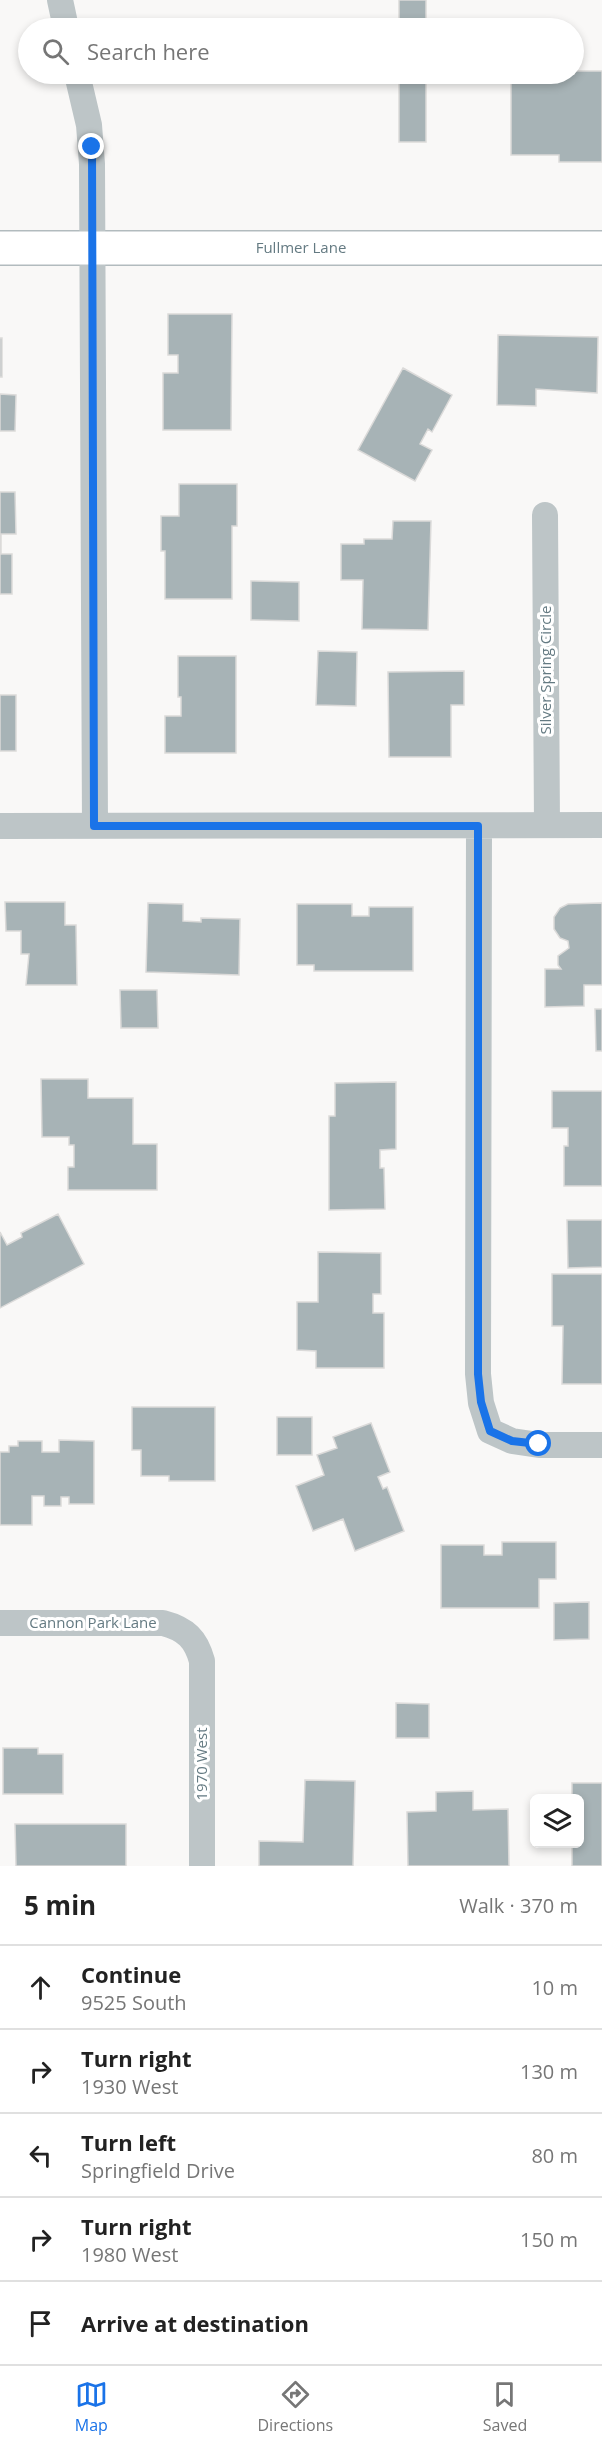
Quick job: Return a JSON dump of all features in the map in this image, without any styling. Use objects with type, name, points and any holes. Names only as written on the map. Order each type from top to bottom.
[{"type":"street","points":[[60,0],[64,18]]},
{"type":"street","points":[[79,84],[92,147],[94,826]]},
{"type":"street","name":"Fullmer Lane","points":[[0,248],[602,248]]},
{"type":"street","name":"Silver Spring Circle","points":[[545,515],[547,825]]},
{"type":"street","points":[[0,826],[602,825]]},
{"type":"street","points":[[478,826],[478,1374],[481,1402],[490,1431],[512,1441],[602,1445]]},
{"type":"street","name":"Cannon Park Lane","points":[[0,1623],[163,1623],[189,1634],[198,1646],[202,1661]]},
{"type":"street","name":"1970 West","points":[[202,1661],[202,1866]]},
{"type":"building","points":[[399,0],[426,0],[426,18],[399,18]]},
{"type":"building","points":[[584,71],[602,71],[602,162],[559,162],[559,155],[511,155],[511,84],[584,84]]},
{"type":"building","points":[[399,84],[426,84],[426,142],[399,142]]},
{"type":"building","points":[[168,314],[232,314],[231,430],[163,430],[163,373],[178,373],[178,355],[168,355]]},
{"type":"building","points":[[498,335],[598,337],[597,393],[536,389],[536,406],[497,405]]},
{"type":"building","points":[[0,338],[2,338],[2,377],[0,377]]},
{"type":"building","points":[[403,368],[452,395],[432,432],[428,429],[420,444],[432,450],[415,481],[358,450]]},
{"type":"building","points":[[0,394],[16,395],[15,431],[0,431]]},
{"type":"building","points":[[179,484],[237,484],[237,526],[232,526],[232,599],[165,599],[165,551],[161,551],[161,516],[179,516]]},
{"type":"building","points":[[0,492],[15,492],[16,534],[1,534],[1,554],[12,554],[12,594],[0,594]]},
{"type":"building","points":[[393,521],[431,521],[428,630],[362,629],[363,580],[341,580],[341,544],[364,544],[364,539],[392,539]]},
{"type":"building","points":[[251,581],[299,582],[299,621],[251,620]]},
{"type":"building","points":[[318,651],[357,652],[356,706],[316,705]]},
{"type":"building","points":[[178,656],[236,656],[236,753],[165,753],[165,716],[181,716],[181,697],[178,697]]},
{"type":"building","points":[[464,671],[464,705],[451,705],[451,757],[389,757],[388,672]]},
{"type":"building","points":[[0,695],[16,695],[16,751],[0,751]]},
{"type":"building","points":[[5,902],[65,902],[65,925],[76,925],[77,985],[26,985],[29,954],[21,954],[21,931],[6,931]]},
{"type":"building","points":[[148,903],[183,904],[183,921],[201,922],[201,918],[240,919],[239,975],[146,972]]},
{"type":"building","points":[[602,903],[602,985],[584,985],[584,1006],[545,1007],[545,969],[561,969],[558,965],[558,956],[569,948],[568,941],[560,938],[554,929],[554,917],[560,908],[568,904]]},
{"type":"building","points":[[297,904],[352,904],[352,916],[369,916],[369,907],[413,907],[413,971],[314,971],[314,965],[297,965]]},
{"type":"building","points":[[120,990],[157,990],[158,1028],[121,1028]]},
{"type":"building","points":[[595,1009],[602,1009],[602,1051],[596,1051]]},
{"type":"building","points":[[41,1079],[88,1079],[88,1098],[133,1098],[133,1144],[157,1144],[157,1190],[68,1190],[68,1167],[74,1167],[74,1145],[69,1145],[69,1137],[42,1137]]},
{"type":"building","points":[[396,1082],[396,1149],[380,1150],[380,1168],[384,1168],[385,1209],[329,1210],[329,1116],[335,1116],[335,1083]]},
{"type":"building","points":[[552,1091],[602,1091],[602,1186],[564,1186],[564,1146],[568,1146],[568,1128],[552,1128]]},
{"type":"building","points":[[58,1214],[84,1264],[0,1308],[0,1232],[7,1245],[22,1237],[21,1233]]},
{"type":"building","points":[[567,1220],[602,1220],[602,1267],[568,1268]]},
{"type":"building","points":[[318,1252],[381,1253],[381,1294],[373,1294],[373,1313],[384,1313],[384,1368],[316,1368],[316,1351],[297,1350],[297,1302],[318,1302]]},
{"type":"building","points":[[552,1274],[602,1274],[602,1384],[562,1384],[563,1326],[552,1326]]},
{"type":"building","points":[[132,1407],[215,1407],[215,1481],[169,1481],[169,1476],[141,1476],[141,1450],[132,1450]]},
{"type":"building","points":[[277,1417],[312,1417],[312,1455],[277,1455]]},
{"type":"building","points":[[371,1423],[390,1472],[378,1477],[383,1489],[387,1487],[404,1531],[355,1551],[343,1519],[313,1531],[296,1486],[324,1475],[317,1455],[337,1448],[333,1437]]},
{"type":"building","points":[[59,1440],[94,1441],[94,1504],[69,1504],[69,1497],[61,1497],[61,1506],[44,1506],[44,1496],[32,1496],[32,1525],[0,1525],[0,1452],[9,1452],[9,1446],[18,1446],[18,1441],[42,1441],[42,1452],[59,1452]]},
{"type":"building","points":[[502,1542],[556,1542],[556,1579],[539,1579],[539,1608],[441,1608],[441,1545],[484,1545],[484,1555],[502,1555]]},
{"type":"building","points":[[589,1602],[589,1639],[554,1640],[554,1603]]},
{"type":"building","points":[[396,1703],[429,1704],[429,1738],[396,1738]]},
{"type":"building","points":[[3,1748],[38,1748],[38,1754],[63,1754],[63,1794],[3,1794]]},
{"type":"building","points":[[305,1780],[355,1781],[353,1866],[259,1866],[259,1841],[303,1842]]},
{"type":"building","points":[[572,1783],[602,1783],[602,1866],[572,1866],[572,1848],[584,1848],[584,1794],[572,1794]]},
{"type":"building","points":[[473,1791],[473,1810],[508,1809],[509,1866],[408,1866],[407,1812],[436,1811],[436,1792]]},
{"type":"building","points":[[15,1824],[126,1824],[126,1866],[16,1866]]},
{"type":"route","points":[[92,147],[94,826],[478,826],[478,1374],[481,1402],[490,1431],[512,1441],[539,1444]]}]
